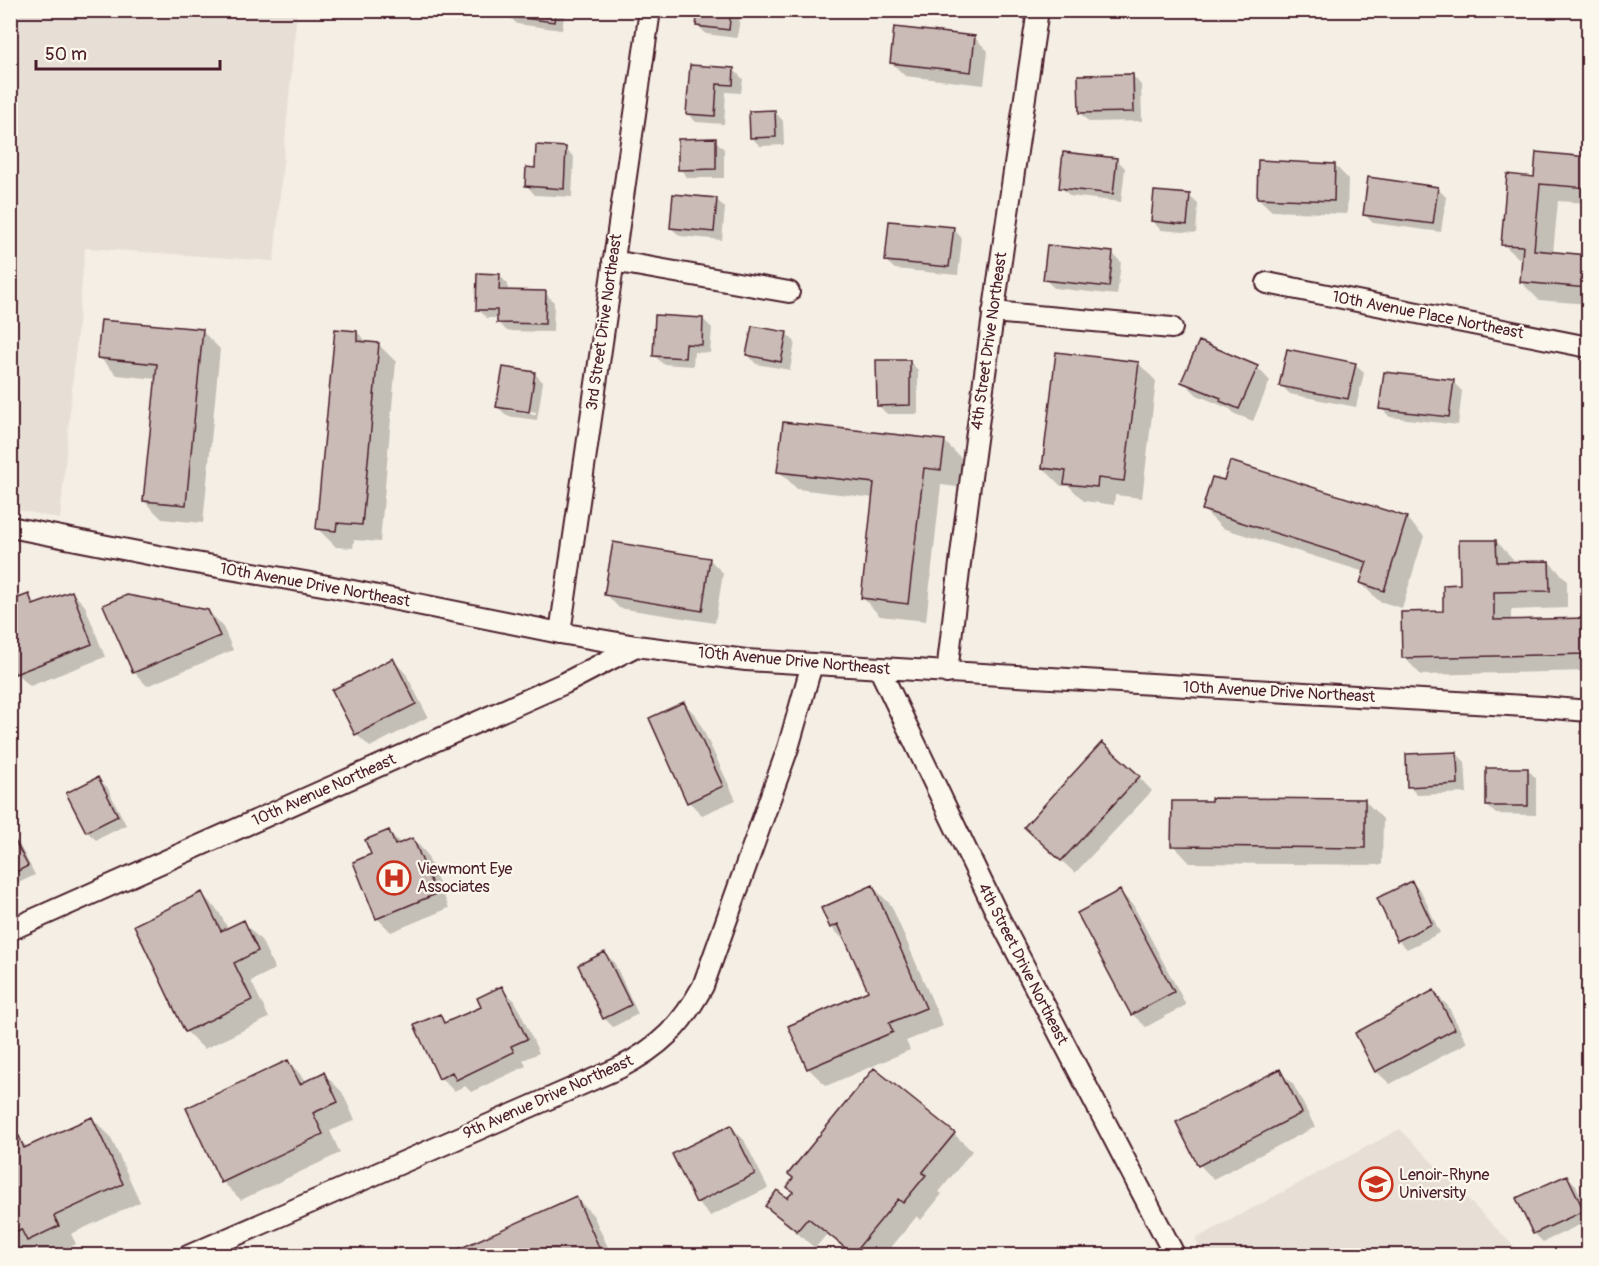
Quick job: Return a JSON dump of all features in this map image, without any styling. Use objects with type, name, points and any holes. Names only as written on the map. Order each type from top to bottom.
[{"type":"street","name":"3rd Street Drive Northeast","points":[[560,633],[650,10]]},
{"type":"street","name":"4th Street Drive Northeast","points":[[947,673],[963,532],[993,312],[1038,10]]},
{"type":"street","points":[[613,261],[789,292]]},
{"type":"street","name":"10th Avenue Place Northeast","points":[[1267,284],[1588,347]]},
{"type":"street","points":[[993,312],[1172,328]]},
{"type":"street","name":"10th Avenue Drive Northeast","points":[[10,527],[184,561],[328,585],[560,633],[636,646],[746,660],[1588,711]]},
{"type":"street","name":"10th Avenue Northeast","points":[[10,930],[565,683],[636,646]]},
{"type":"street","name":"9th Avenue Drive Northeast","points":[[188,1256],[619,1068],[654,1048],[674,1030],[690,1009],[703,986],[788,748],[812,664]]},
{"type":"street","name":"4th Street Drive Northeast","points":[[879,668],[999,918],[1174,1256]]},
{"type":"shaded area","points":[[11,10],[297,11],[274,261],[85,248],[60,519],[11,508]]},
{"type":"shaded area","name":"Lenoir-Rhyne University","points":[[1400,1129],[1522,1255],[1204,1255],[1195,1239]]},
{"type":"building","points":[[508,10],[556,10],[554,22],[507,16]]},
{"type":"building","points":[[698,10],[731,10],[729,30],[696,26]]},
{"type":"building","points":[[894,27],[975,36],[971,72],[890,63]]},
{"type":"building","points":[[690,65],[734,68],[733,85],[717,84],[715,116],[686,114]]},
{"type":"building","points":[[1133,74],[1134,112],[1079,113],[1078,75]]},
{"type":"building","points":[[775,110],[776,137],[750,138],[749,111]]},
{"type":"building","points":[[716,138],[716,169],[678,170],[678,139]]},
{"type":"building","points":[[536,145],[566,147],[564,189],[525,186],[526,167],[535,168]]},
{"type":"building","points":[[1063,152],[1117,158],[1113,194],[1059,188]]},
{"type":"building","points":[[1536,152],[1588,157],[1588,188],[1540,184],[1534,250],[1588,255],[1588,288],[1520,282],[1523,246],[1501,245],[1507,174],[1534,177]]},
{"type":"building","points":[[1258,160],[1335,164],[1334,201],[1257,198]]},
{"type":"building","points":[[1368,177],[1438,187],[1433,224],[1363,215]]},
{"type":"building","points":[[1154,191],[1190,194],[1187,225],[1151,221]]},
{"type":"building","points":[[673,194],[717,198],[714,232],[670,228]]},
{"type":"building","points":[[889,221],[954,227],[949,267],[885,261]]},
{"type":"building","points":[[1047,245],[1113,252],[1109,287],[1043,280]]},
{"type":"building","points":[[477,273],[500,274],[499,290],[546,291],[545,324],[497,323],[497,310],[476,310]]},
{"type":"building","points":[[655,315],[703,318],[702,345],[686,344],[685,358],[653,356]]},
{"type":"building","points":[[101,320],[203,329],[186,505],[143,501],[157,364],[97,358]]},
{"type":"building","points":[[752,326],[787,332],[781,362],[746,355]]},
{"type":"building","points":[[335,329],[357,331],[357,341],[379,343],[362,525],[337,523],[336,531],[316,529]]},
{"type":"building","points":[[1199,341],[1258,366],[1239,409],[1220,401],[1221,398],[1181,382]]},
{"type":"building","points":[[1287,349],[1356,363],[1348,399],[1279,386]]},
{"type":"building","points":[[1056,352],[1139,362],[1124,481],[1098,478],[1097,487],[1064,484],[1066,471],[1042,468]]},
{"type":"building","points":[[876,360],[910,360],[910,405],[877,406]]},
{"type":"building","points":[[503,367],[535,372],[529,412],[496,407]]},
{"type":"building","points":[[1384,372],[1454,380],[1449,417],[1379,409]]},
{"type":"building","points":[[783,422],[945,440],[941,470],[924,468],[908,604],[861,598],[874,483],[777,472]]},
{"type":"building","points":[[1230,461],[1407,517],[1384,591],[1360,583],[1367,562],[1202,510],[1212,477],[1224,480]]},
{"type":"building","points":[[1459,540],[1496,540],[1497,562],[1549,561],[1550,591],[1494,592],[1494,620],[1588,618],[1588,654],[1402,658],[1401,612],[1443,611],[1443,585],[1460,584]]},
{"type":"building","points":[[613,542],[710,558],[702,611],[604,595]]},
{"type":"building","points":[[72,591],[92,644],[15,674],[10,662],[10,609],[13,608],[10,601],[29,594],[33,605]]},
{"type":"building","points":[[127,595],[208,610],[220,636],[133,673],[103,605]]},
{"type":"building","points":[[393,658],[416,704],[355,735],[332,690]]},
{"type":"building","points":[[684,702],[723,786],[687,803],[649,718]]},
{"type":"building","points":[[1102,742],[1140,776],[1061,861],[1024,827]]},
{"type":"building","points":[[1457,752],[1458,784],[1407,787],[1406,754]]},
{"type":"building","points":[[1486,768],[1528,768],[1528,806],[1486,806]]},
{"type":"building","points":[[98,777],[118,816],[86,832],[66,793]]},
{"type":"building","points":[[1211,798],[1365,799],[1365,848],[1171,846],[1172,801],[1211,801]]},
{"type":"building","name":"Viewmont Eye Associates","points":[[389,830],[395,845],[413,838],[436,894],[376,919],[353,862],[371,854],[365,840]]},
{"type":"building","points":[[12,835],[28,866],[10,875],[10,836]]},
{"type":"building","points":[[1412,881],[1432,924],[1397,941],[1377,898]]},
{"type":"building","points":[[873,885],[926,1008],[889,1023],[893,1032],[807,1069],[788,1026],[868,991],[838,924],[830,928],[821,908]]},
{"type":"building","points":[[1120,890],[1174,992],[1131,1015],[1077,913]]},
{"type":"building","points":[[202,892],[221,931],[244,920],[258,951],[234,963],[252,1000],[185,1032],[134,925]]},
{"type":"building","points":[[605,952],[631,1005],[603,1019],[578,965]]},
{"type":"building","points":[[502,986],[527,1039],[511,1046],[514,1052],[456,1080],[452,1072],[439,1079],[414,1025],[440,1014],[444,1023],[481,1007],[477,998]]},
{"type":"building","points":[[1434,990],[1455,1029],[1375,1072],[1355,1033]]},
{"type":"building","points":[[288,1060],[300,1084],[324,1072],[338,1102],[313,1113],[323,1134],[221,1183],[186,1108]]},
{"type":"building","points":[[874,1068],[955,1133],[922,1173],[926,1175],[903,1203],[898,1199],[853,1254],[808,1218],[797,1231],[765,1206],[777,1190],[787,1198],[793,1192],[787,1187],[793,1178],[788,1174]]},
{"type":"building","points":[[1280,1069],[1302,1113],[1198,1166],[1176,1122]]},
{"type":"building","points":[[92,1117],[123,1184],[54,1216],[59,1226],[27,1241],[21,1229],[10,1234],[10,1140],[19,1136],[24,1148]]},
{"type":"building","points":[[731,1125],[755,1174],[696,1203],[672,1154]]},
{"type":"building","points":[[1567,1175],[1584,1211],[1533,1234],[1516,1198]]},
{"type":"building","points":[[576,1196],[603,1256],[462,1256],[459,1249]]},
{"type":"place","name":"Viewmont Eye Associates","points":[[394,878]]},
{"type":"place","name":"Lenoir-Rhyne University","points":[[1376,1184]]}]
